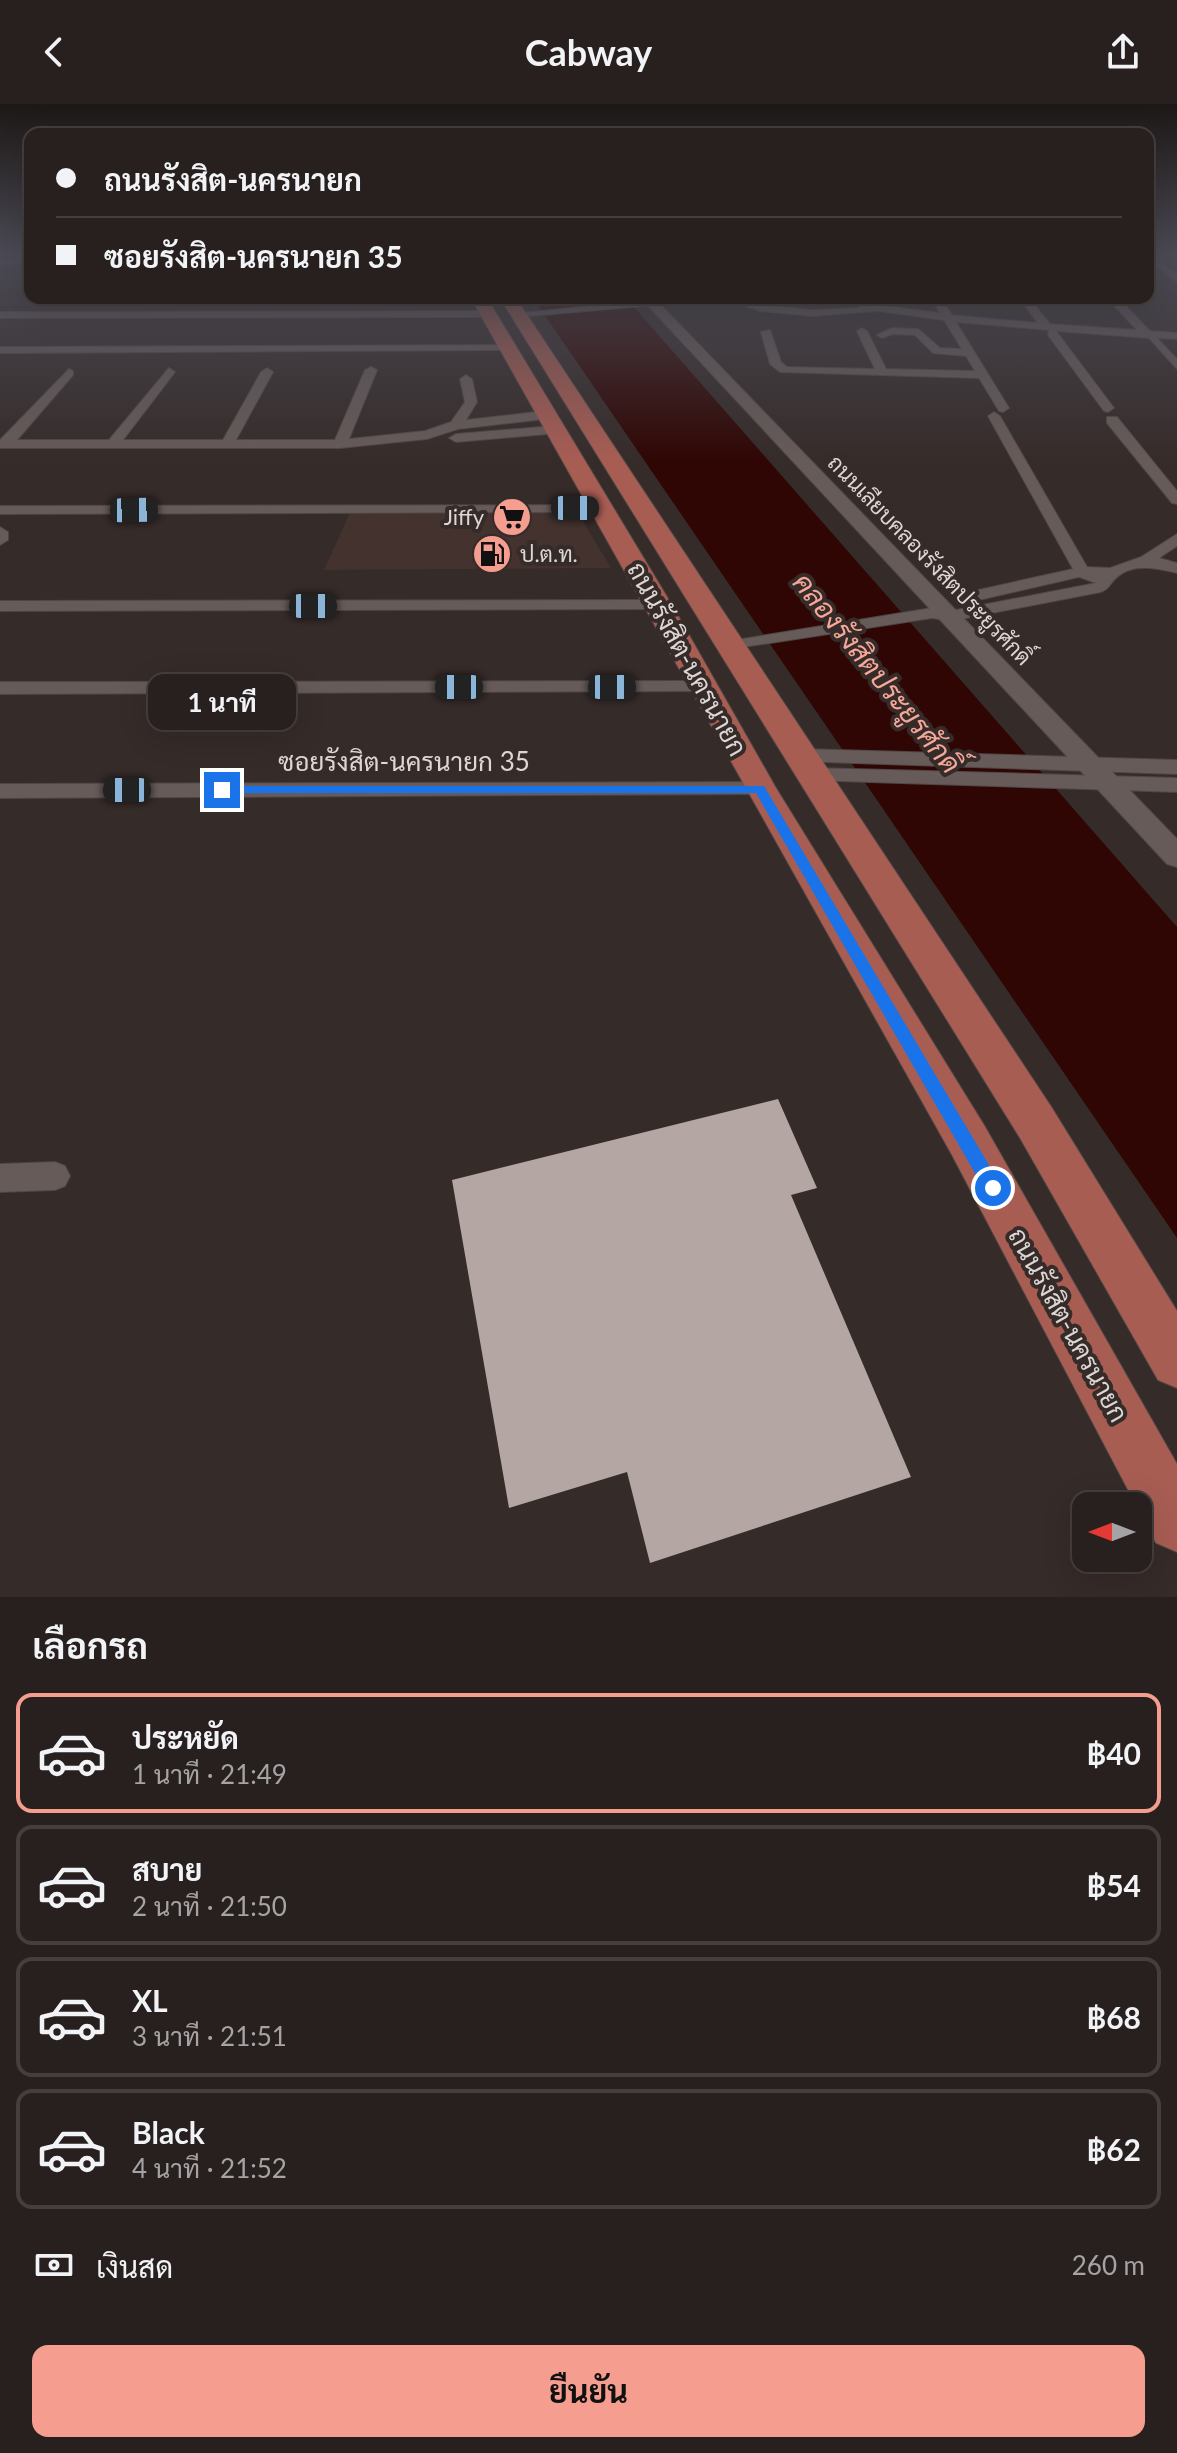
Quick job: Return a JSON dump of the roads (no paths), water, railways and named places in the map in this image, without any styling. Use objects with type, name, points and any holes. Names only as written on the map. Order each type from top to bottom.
[{"type":"main road","name":"ถนนรังสิต-นครนายก","points":[[511,323],[549,422],[658,605],[760,789],[968,1140],[1177,1522]]},
{"type":"main road","name":"ถนนรังสิต-นครนายก","points":[[513,323],[743,643],[822,766],[1177,1361]]},
{"type":"street","points":[[0,350],[397,323]]},
{"type":"street","points":[[421,337],[478,323]]},
{"type":"street","name":"ถนนเลียบคลองรังสิตประยูรศักดิ์","points":[[660,323],[1177,857]]},
{"type":"street","points":[[951,323],[983,375],[998,412],[1082,572],[1101,587]]},
{"type":"street","points":[[985,323],[1177,338]]},
{"type":"street","points":[[1044,323],[1177,500]]},
{"type":"street","points":[[1137,323],[1177,366]]},
{"type":"street","points":[[862,331],[883,374]]},
{"type":"street","points":[[882,335],[892,331],[918,332],[937,351],[970,353]]},
{"type":"street","points":[[766,332],[776,364],[784,370],[983,375]]},
{"type":"street","points":[[340,444],[371,370]]},
{"type":"street","points":[[113,444],[169,372]]},
{"type":"street","points":[[227,444],[267,372]]},
{"type":"street","points":[[3,444],[69,373]]},
{"type":"street","points":[[456,425],[471,402],[466,379]]},
{"type":"street","points":[[427,435],[456,425],[549,422]]},
{"type":"street","points":[[3,444],[340,444],[427,435],[466,439],[549,422]]},
{"type":"street","points":[[0,510],[599,508]]},
{"type":"street","points":[[0,532],[0,540]]},
{"type":"street","points":[[941,611],[1082,572],[1112,573],[1147,560],[1177,539]]},
{"type":"street","points":[[1147,560],[1177,568]]},
{"type":"street","points":[[743,643],[1101,587],[1112,573]]},
{"type":"street","points":[[0,606],[658,605]]},
{"type":"street","points":[[0,688],[704,687]]},
{"type":"street","points":[[822,766],[1053,773],[1107,783],[1177,785]]},
{"type":"street","points":[[1053,773],[1091,766],[1177,767]]},
{"type":"street","name":"ซอยรังสิต-นครนายก 35","points":[[0,791],[760,789]]},
{"type":"street","points":[[0,1178],[55,1176]]},
{"type":"water","name":"คลองรังสิตประยูรศักดิ์","points":[[550,323],[648,323],[1177,927],[1177,1238]]},
{"type":"place","name":"Jiffy","points":[[512,517]]},
{"type":"place","name":"ป.ต.ท.","points":[[492,554]]}]
